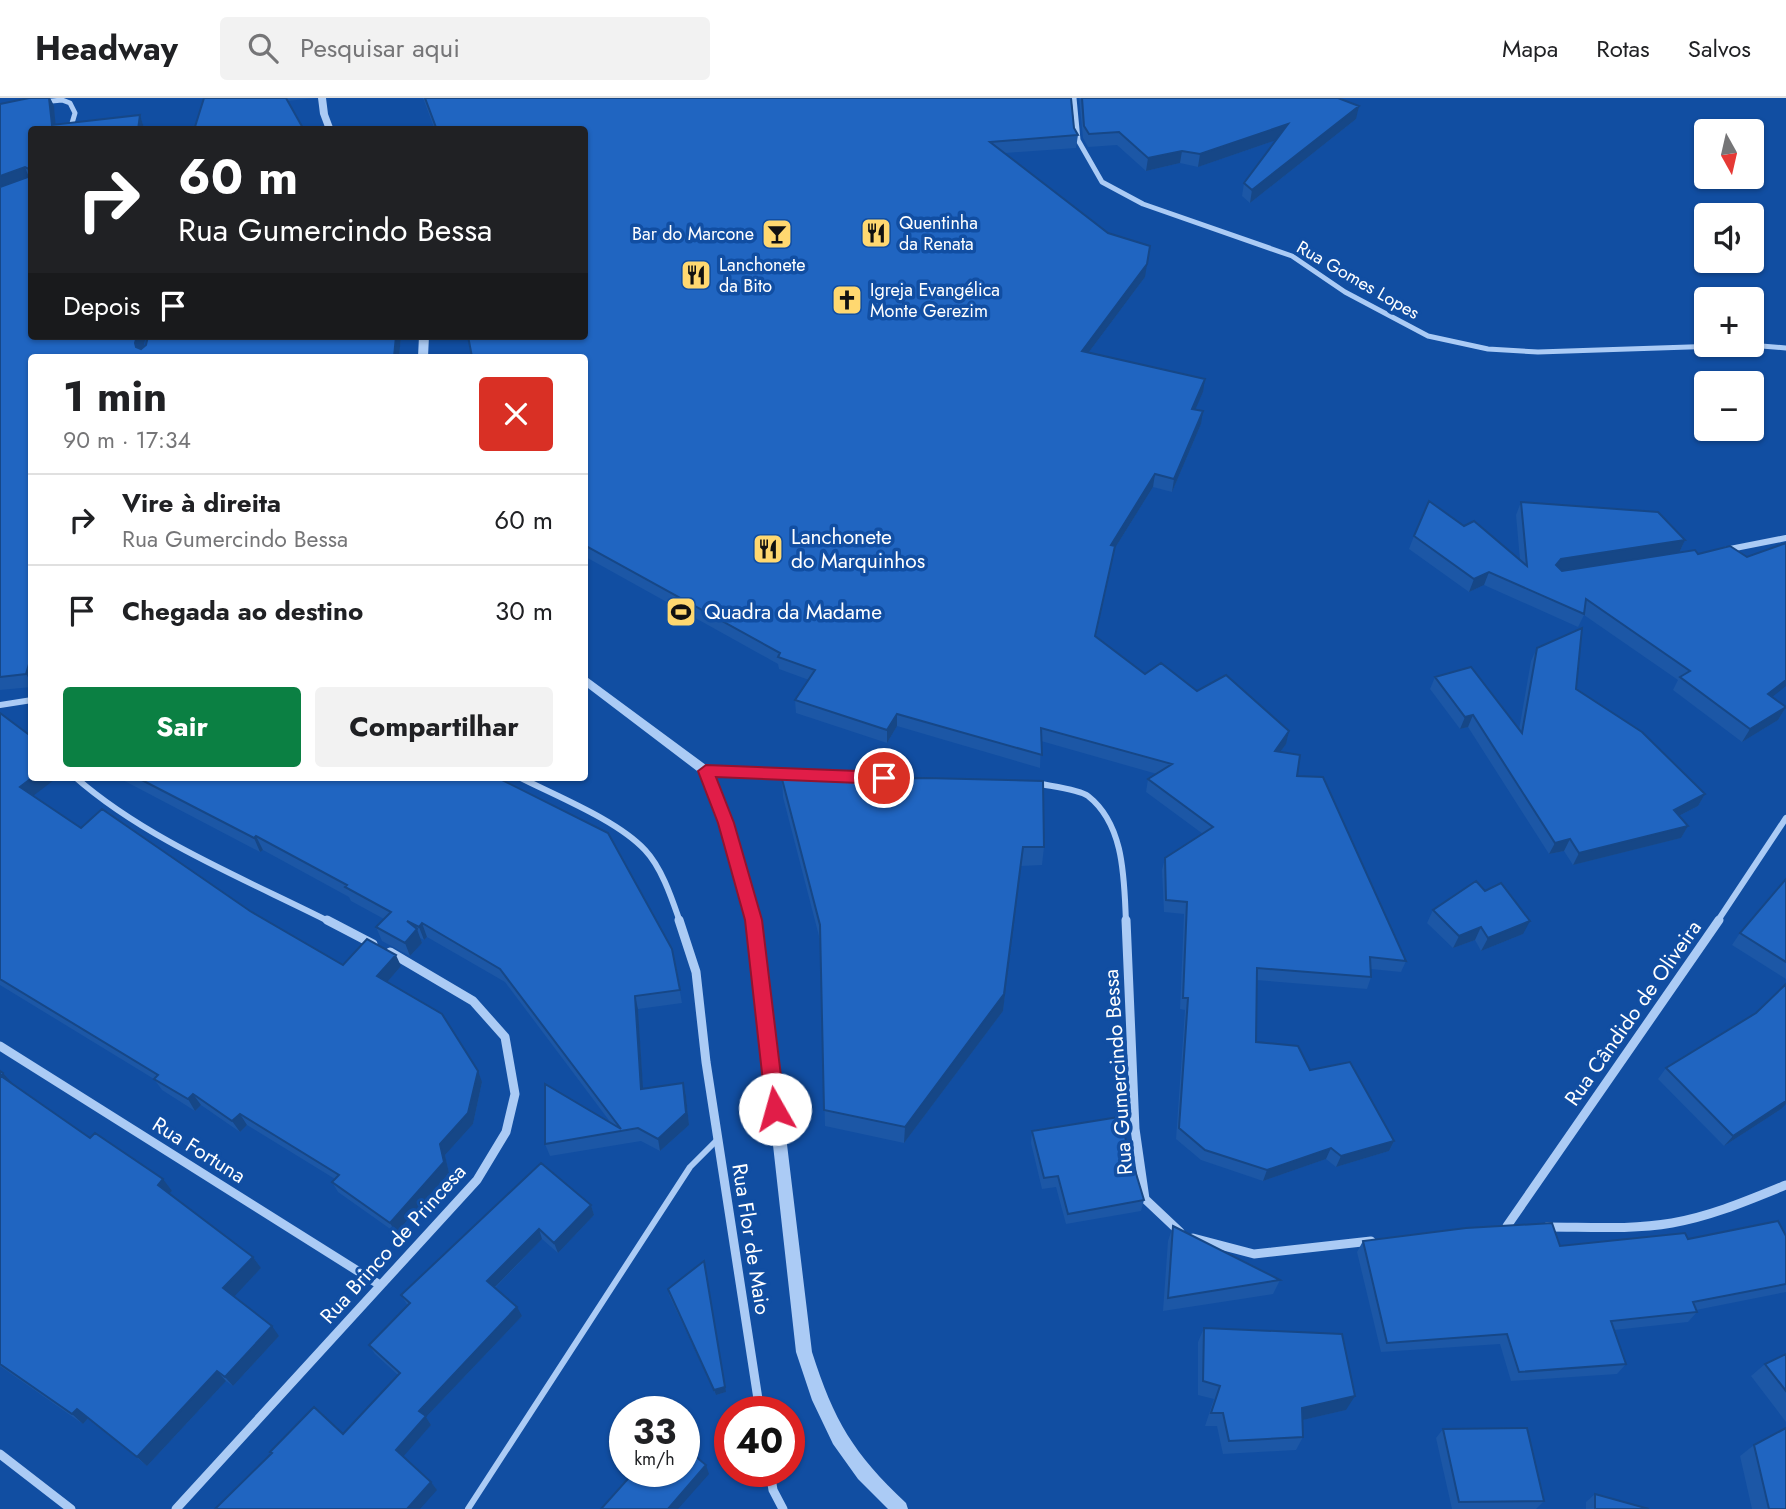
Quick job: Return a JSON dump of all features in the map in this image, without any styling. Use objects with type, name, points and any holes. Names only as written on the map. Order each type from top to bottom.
[{"type":"street","points":[[322,98],[328,126]]},
{"type":"street","name":"Rua Gomes Lopes","points":[[1074,98],[1078,140],[1102,182],[1143,204],[1292,256],[1345,292],[1428,335],[1488,349],[1538,352],[1749,345],[1786,348]]},
{"type":"street","points":[[30,102],[62,100],[70,103],[75,113],[71,126]]},
{"type":"street","points":[[1710,553],[1786,538]]},
{"type":"street","points":[[588,682],[706,771],[726,823],[754,920],[804,1352],[817,1396],[839,1444],[868,1480],[900,1509]]},
{"type":"street","points":[[0,705],[28,701]]},
{"type":"street","points":[[706,771],[912,779]]},
{"type":"street","name":"Rua Brinco de Princesa","points":[[80,781],[100,799],[161,836],[395,955],[473,1001],[505,1037],[515,1094],[506,1132],[477,1180],[176,1509]]},
{"type":"street","name":"Rua Flor de Maio","points":[[527,781],[624,832],[646,851],[671,896],[696,972],[706,1062],[758,1396]]},
{"type":"street","name":"Rua Gumercindo Bessa","points":[[1023,783],[1087,795],[1112,824],[1124,876],[1135,1129],[1145,1199],[1183,1236],[1254,1254],[1387,1239]]},
{"type":"street","name":"Rua Cândido de Oliveira","points":[[1507,1226],[1786,818]]},
{"type":"street","name":"Rua Fortuna","points":[[0,1046],[380,1285]]},
{"type":"street","points":[[1533,1227],[1672,1223],[1786,1185]]},
{"type":"street","points":[[1494,1228],[1520,1227]]},
{"type":"street","points":[[0,1454],[71,1509]]},
{"type":"street","points":[[772,1487],[783,1509]]},
{"type":"lane","points":[[468,1509],[690,1167],[718,1139]]},
{"type":"building","points":[[29,98],[49,98],[52,125],[140,115],[139,126],[28,126],[28,168],[25,167],[0,176],[0,104]]},
{"type":"building","points":[[204,98],[286,98],[302,126],[195,126]]},
{"type":"building","points":[[425,98],[1071,98],[1074,128],[1078,135],[990,142],[1108,233],[1150,246],[1147,264],[1082,351],[1205,379],[1192,409],[1203,411],[1174,479],[1155,474],[1111,545],[1115,546],[1095,636],[1145,674],[1161,663],[1197,691],[1226,675],[1289,731],[1275,751],[1300,755],[1297,776],[1323,777],[1406,961],[1370,957],[1371,977],[1257,968],[1256,1042],[1298,1046],[1310,1070],[1350,1062],[1394,1141],[1341,1156],[1331,1148],[1267,1170],[1205,1150],[1179,1128],[1188,998],[1183,998],[1187,902],[1166,900],[1165,858],[1213,827],[1148,779],[1172,764],[1041,728],[1042,755],[897,714],[887,730],[795,700],[815,670],[778,657],[780,653],[588,547],[588,354],[471,354],[469,340],[588,340],[588,126],[436,126]]},
{"type":"building","points":[[1082,98],[1338,98],[1359,106],[1252,190],[1244,183],[1288,124],[1200,154],[1182,151],[1148,158],[1119,132],[1089,134],[1084,126]]},
{"type":"building","points":[[28,177],[28,340],[136,340],[136,347],[141,349],[147,340],[396,340],[394,354],[28,354],[28,667],[26,674],[0,677],[0,187]]},
{"type":"building","points":[[1429,501],[1464,526],[1474,521],[1527,566],[1521,502],[1658,512],[1685,540],[1561,559],[1556,565],[1562,571],[1695,550],[1698,554],[1730,546],[1747,557],[1786,543],[1786,680],[1768,694],[1786,707],[1750,729],[1680,677],[1690,671],[1586,599],[1584,614],[1489,572],[1474,579],[1414,536]]},
{"type":"building","points":[[1582,628],[1576,689],[1642,732],[1705,794],[1674,810],[1688,826],[1579,853],[1570,839],[1555,843],[1473,715],[1465,717],[1435,677],[1471,667],[1522,733],[1537,648]]},
{"type":"building","points":[[0,713],[28,734],[28,781],[20,787],[81,828],[102,809],[250,911],[343,965],[367,939],[396,955],[377,976],[442,1014],[478,1071],[468,1113],[440,1144],[444,1162],[390,1223],[332,1182],[339,1175],[240,1114],[232,1121],[193,1094],[188,1099],[154,1079],[158,1075],[0,979]]},
{"type":"building","points":[[926,778],[1043,781],[1044,847],[1023,847],[1004,994],[905,1127],[824,1110],[820,925],[782,779]]},
{"type":"building","points":[[144,781],[504,781],[608,833],[672,949],[680,990],[635,996],[641,1089],[683,1083],[686,1113],[658,1139],[638,1128],[545,1144],[545,1084],[621,1129],[500,969],[422,923],[419,927],[407,921],[417,929],[405,943],[376,927],[391,912],[345,887],[347,885],[256,836],[254,838]]},
{"type":"building","points":[[1786,879],[1786,962],[1740,933]]},
{"type":"building","points":[[1476,881],[1485,891],[1501,883],[1530,921],[1488,938],[1481,927],[1459,936],[1433,910]]},
{"type":"building","points":[[1786,984],[1786,1101],[1733,1136],[1666,1068],[1756,1013]]},
{"type":"building","points":[[0,1071],[3,1073],[1,1076],[90,1138],[95,1133],[163,1179],[158,1185],[253,1257],[223,1288],[272,1326],[225,1377],[217,1371],[137,1457],[77,1409],[72,1414],[0,1364]]},
{"type":"building","points":[[1119,1117],[1144,1200],[1068,1214],[1058,1176],[1044,1178],[1032,1131]]},
{"type":"building","points":[[541,1163],[591,1205],[554,1243],[539,1229],[487,1281],[517,1307],[419,1411],[426,1416],[396,1450],[431,1482],[407,1509],[215,1509],[314,1407],[343,1434],[400,1373],[369,1345],[410,1303],[401,1295]]},
{"type":"building","points":[[1778,1221],[1786,1236],[1786,1284],[1693,1302],[1697,1312],[1611,1321],[1626,1364],[1519,1372],[1507,1334],[1387,1343],[1363,1241],[1466,1228],[1552,1223],[1560,1246],[1685,1233],[1688,1239]]},
{"type":"building","points":[[1173,1226],[1280,1280],[1168,1298]]},
{"type":"building","points":[[704,1261],[725,1387],[714,1390],[668,1289]]},
{"type":"building","points":[[1204,1328],[1342,1334],[1355,1396],[1302,1408],[1303,1437],[1229,1441],[1223,1413],[1211,1413],[1220,1386],[1203,1381]]},
{"type":"building","points":[[1786,1354],[1786,1391],[1765,1364]]},
{"type":"building","points":[[1527,1428],[1544,1501],[1459,1502],[1443,1429]]},
{"type":"building","points":[[1786,1428],[1786,1509],[1769,1509],[1754,1445]]},
{"type":"building","points":[[700,1460],[706,1465],[700,1472]]},
{"type":"building","points":[[621,1487],[687,1487],[668,1509],[601,1509]]},
{"type":"building","points":[[1595,1494],[1649,1509],[1595,1509]]},
{"type":"place","name":"Quentinha da Renata","points":[[876,233]]},
{"type":"place","name":"Bar do Marcone","points":[[777,234]]},
{"type":"place","name":"Lanchonete da Bito","points":[[696,275]]},
{"type":"place","name":"Igreja Evangélica Monte Gerezim","points":[[847,300]]},
{"type":"place","name":"Lanchonete do Marquinhos","points":[[768,549]]},
{"type":"place","name":"Quadra da Madame","points":[[681,612]]},
{"type":"route","points":[[775,1109],[754,920],[726,823],[706,771],[884,778]]}]
